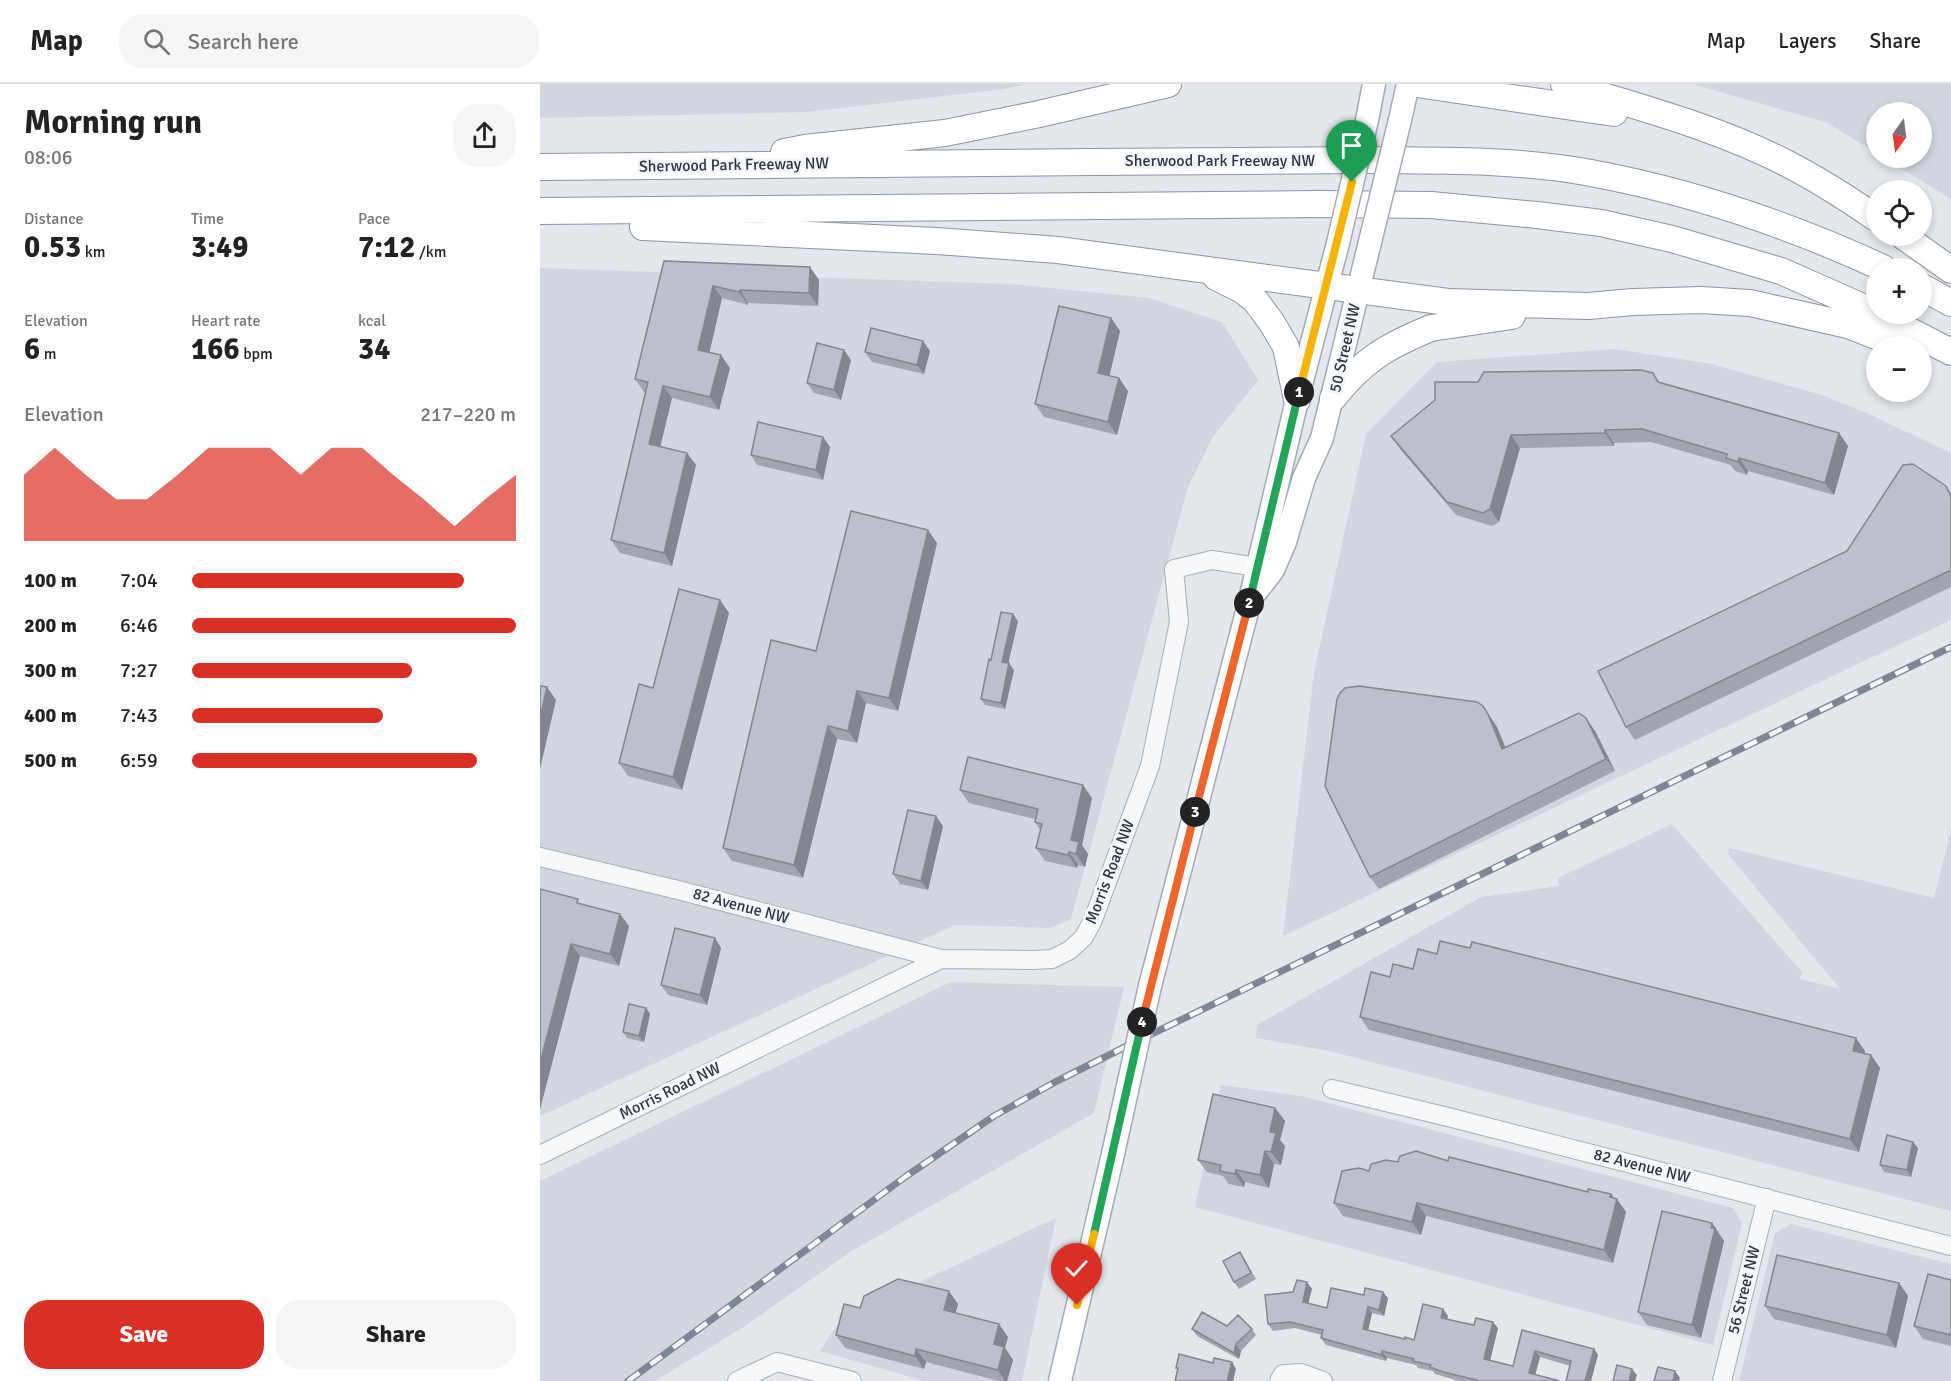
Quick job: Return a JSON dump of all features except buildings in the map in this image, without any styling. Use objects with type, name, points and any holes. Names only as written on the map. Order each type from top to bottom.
[{"type":"highway","points":[[716,165],[805,148],[945,133],[1168,84]]},
{"type":"highway","points":[[1417,84],[1694,125]]},
{"type":"highway","points":[[1564,84],[1694,125],[1785,162],[1866,212]]},
{"type":"highway","name":"Sherwood Park Freeway NW","points":[[540,167],[1282,160],[1436,160],[1533,165],[1589,173],[1656,187],[1744,212],[1816,238],[1866,260]]},
{"type":"highway","points":[[540,211],[1431,205],[1601,223],[1672,239],[1781,271],[1866,308]]},
{"type":"highway","points":[[582,211],[630,226],[1059,250],[1448,302],[1588,306],[1701,300],[1750,303],[1848,325],[1876,336]]},
{"type":"highway","points":[[1916,246],[1951,270]]},
{"type":"highway","points":[[1190,267],[1229,283],[1255,300],[1286,347],[1297,400]]},
{"type":"highway","points":[[1932,293],[1951,303]]},
{"type":"highway","points":[[1333,398],[1364,363],[1383,349],[1419,333],[1431,328],[1522,314],[1553,305]]},
{"type":"highway","points":[[1898,324],[1951,352]]},
{"type":"highway","points":[[1932,361],[1951,371]]},
{"type":"main road","name":"50 Street NW","points":[[1265,568],[1297,400],[1338,243],[1374,84]]},
{"type":"main road","name":"50 Street NW","points":[[1060,1381],[1150,986],[1250,600],[1265,568],[1285,542],[1304,478],[1322,438],[1408,84]]},
{"type":"street","name":"Morris Road NW","points":[[540,1155],[941,959],[1032,960],[1052,958],[1070,950],[1084,937],[1093,920],[1150,766],[1179,622],[1174,569],[1212,560],[1265,568]]},
{"type":"street","name":"82 Avenue NW","points":[[540,857],[678,890],[941,959]]},
{"type":"street","name":"82 Avenue NW","points":[[1332,1089],[1951,1246]]},
{"type":"street","name":"56 Street NW","points":[[1722,1381],[1767,1198]]},
{"type":"street","points":[[737,1381],[777,1362],[852,1381]]},
{"type":"street","points":[[1281,1377],[1301,1373],[1323,1381]]},
{"type":"shaded area","points":[[540,84],[1027,84],[1004,89],[807,112],[540,118]]},
{"type":"shaded area","points":[[1693,84],[1951,84],[1951,199],[1932,187],[1932,180],[1920,180],[1900,168],[1932,168],[1932,102],[1866,102],[1866,147],[1828,123]]},
{"type":"shaded area","points":[[540,268],[1010,284],[1149,298],[1222,322],[1258,380],[1212,438],[1188,487],[1071,919],[1050,928],[955,925],[540,1116]]},
{"type":"shaded area","points":[[1615,349],[1712,364],[1822,395],[1869,414],[1951,453],[1951,620],[1283,936],[1314,673],[1366,434],[1437,362]]},
{"type":"shaded area","points":[[1672,824],[1802,972],[1800,979],[1840,989],[1728,854],[1729,848],[1934,898],[1951,829],[1951,1211],[1329,1051],[1256,1038],[1257,1025],[1481,897],[1559,886],[1558,878]]},
{"type":"shaded area","points":[[951,982],[1124,987],[1094,1113],[850,1252],[745,1326],[655,1381],[540,1381],[540,1181]]},
{"type":"shaded area","points":[[1221,1085],[1301,1096],[1733,1208],[1742,1223],[1713,1345],[1195,1207]]},
{"type":"shaded area","points":[[1056,1218],[1022,1381],[925,1381],[820,1351],[841,1319]]},
{"type":"shaded area","points":[[1791,1224],[1951,1264],[1951,1381],[1739,1381],[1775,1233]]},
{"type":"railway","points":[[628,1381],[905,1177],[994,1116],[1057,1081],[1951,647]]},
{"type":"route","points":[[1077,1305],[1150,986],[1250,600],[1352,182]]}]
